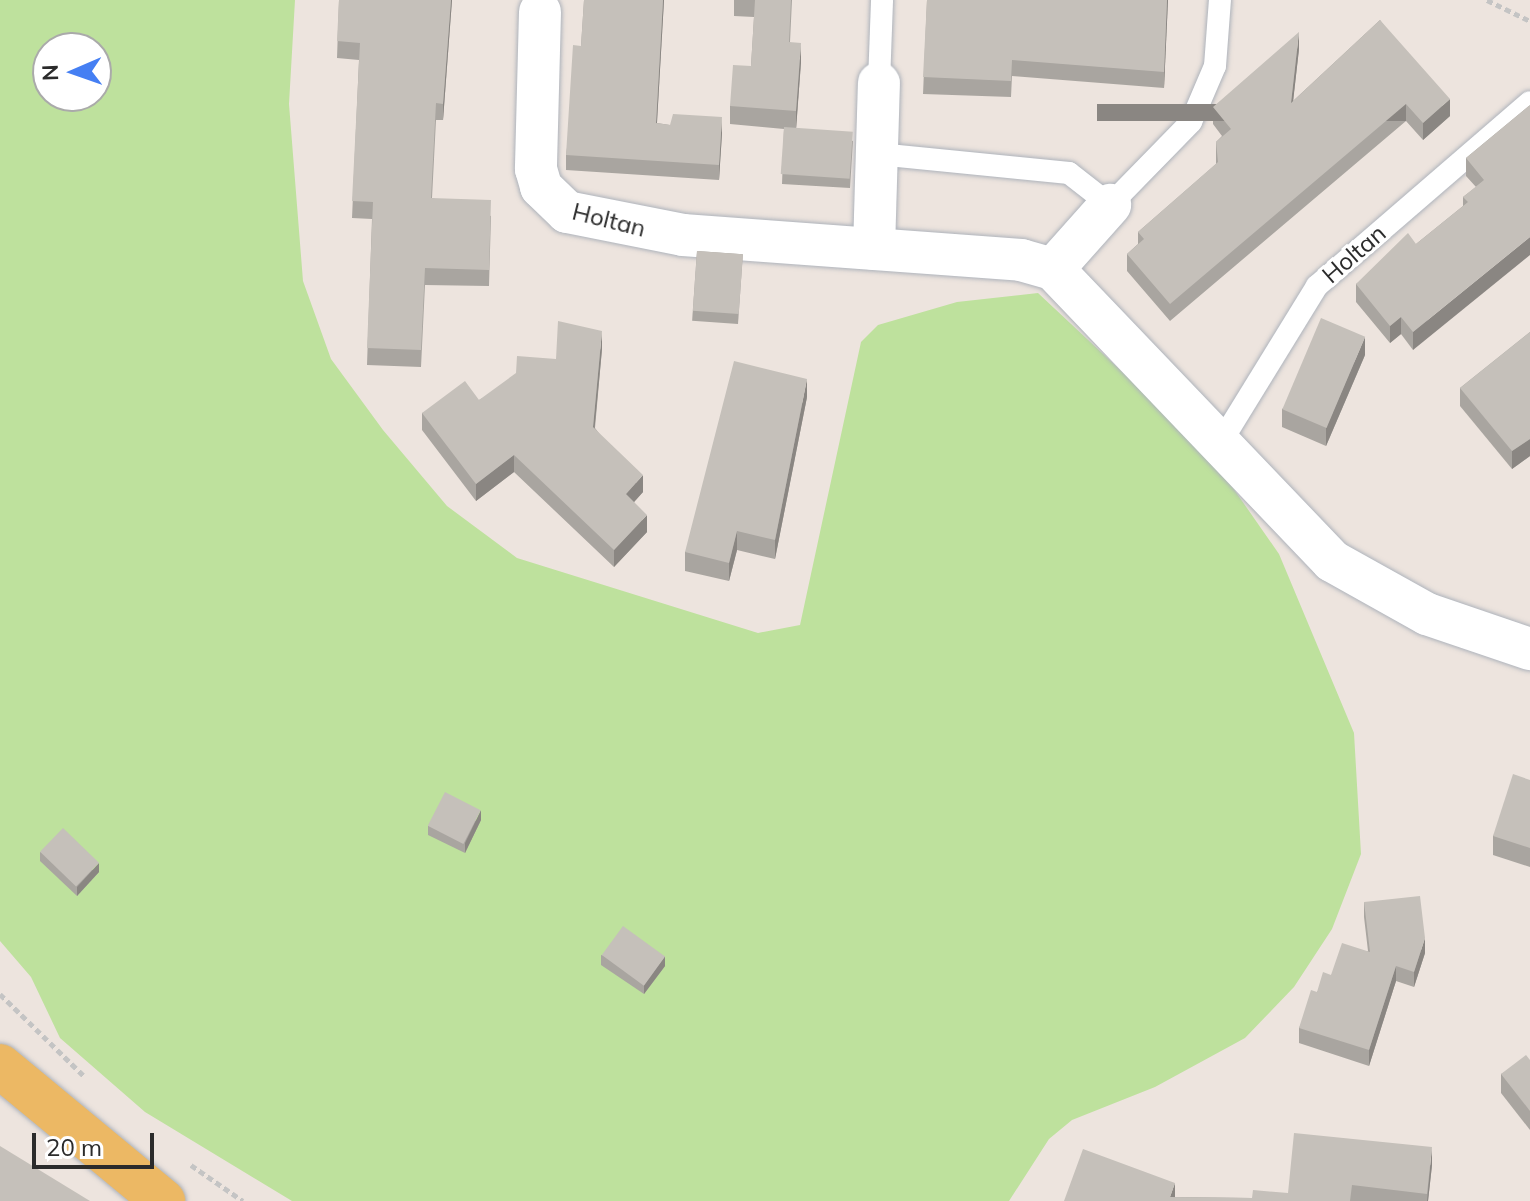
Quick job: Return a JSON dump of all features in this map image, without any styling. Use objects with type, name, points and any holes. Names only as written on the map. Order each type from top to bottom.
[{"type":"main road","points":[[0,1066],[163,1201]]},
{"type":"street","name":"Holtan","points":[[540,6],[536,169],[541,187],[567,212],[660,232],[1021,260],[1053,269]]},
{"type":"street","points":[[874,249],[879,83]]},
{"type":"street","points":[[1110,205],[1053,269],[1332,561],[1427,614],[1530,649]]},
{"type":"lane","points":[[879,83],[882,0]]},
{"type":"lane","points":[[878,154],[1069,173],[1110,205],[1191,122],[1215,66],[1220,0]]},
{"type":"lane","name":"Holtan","points":[[1221,442],[1317,286],[1530,102]]},
{"type":"path","points":[[1487,0],[1530,21]]},
{"type":"path","points":[[0,994],[99,1089]]},
{"type":"path","points":[[187,1162],[243,1201]]},
{"type":"green space","points":[[0,0],[295,0],[289,104],[303,281],[331,359],[383,430],[447,506],[517,558],[758,633],[800,625],[861,342],[878,325],[957,302],[1038,293],[1166,413],[1233,488],[1279,554],[1354,733],[1361,854],[1332,929],[1294,987],[1245,1038],[1155,1087],[1072,1120],[1049,1139],[1009,1201],[292,1201],[145,1112],[60,1038],[31,977],[0,941]]},
{"type":"building","points":[[339,0],[451,0],[443,104],[436,103],[431,198],[491,200],[489,270],[425,268],[421,350],[367,348],[373,202],[352,201],[360,43],[337,41]]},
{"type":"building","points":[[584,0],[663,0],[656,123],[670,125],[673,114],[722,117],[719,165],[566,155],[573,45],[581,46]]},
{"type":"building","points":[[755,0],[791,0],[789,42],[801,43],[796,111],[730,106],[733,65],[751,66]]},
{"type":"building","points":[[927,0],[1167,0],[1164,72],[1012,60],[1011,81],[923,77]]},
{"type":"building","points":[[1380,20],[1450,99],[1423,123],[1406,104],[1170,304],[1127,254],[1144,239],[1138,232],[1218,162],[1216,142],[1231,129],[1213,107],[1299,32],[1291,103]]},
{"type":"building","points":[[1530,105],[1530,237],[1413,332],[1401,317],[1390,326],[1356,284],[1408,233],[1416,244],[1468,202],[1463,197],[1484,180],[1466,158]]},
{"type":"building","points":[[784,127],[853,132],[850,179],[781,174]]},
{"type":"building","points":[[697,251],[743,254],[739,314],[693,311]]},
{"type":"building","points":[[1321,318],[1365,337],[1327,428],[1282,409]]},
{"type":"building","points":[[558,321],[602,331],[593,427],[643,475],[626,494],[647,515],[614,550],[514,455],[476,484],[422,413],[465,381],[479,400],[516,373],[517,356],[556,359]]},
{"type":"building","points":[[1530,332],[1530,439],[1512,451],[1460,388]]},
{"type":"building","points":[[734,361],[807,379],[775,540],[737,531],[729,563],[685,552]]},
{"type":"building","points":[[1513,774],[1530,780],[1530,848],[1493,836]]},
{"type":"building","points":[[445,792],[481,810],[463,844],[428,826]]},
{"type":"building","points":[[63,828],[99,863],[76,886],[40,852]]},
{"type":"building","points":[[1420,896],[1425,938],[1414,972],[1396,966],[1369,1050],[1299,1028],[1311,990],[1317,992],[1323,972],[1331,975],[1342,943],[1370,952],[1364,902]]},
{"type":"building","points":[[623,926],[665,957],[644,986],[602,955]]},
{"type":"building","points":[[1526,1055],[1530,1060],[1530,1111],[1501,1074]]},
{"type":"building","points":[[1294,1133],[1432,1147],[1427,1194],[1352,1185],[1350,1201],[1064,1201],[1083,1149],[1175,1183],[1170,1197],[1252,1198],[1253,1190],[1288,1193]]},
{"type":"building","points":[[0,1146],[90,1201],[0,1201]]}]
